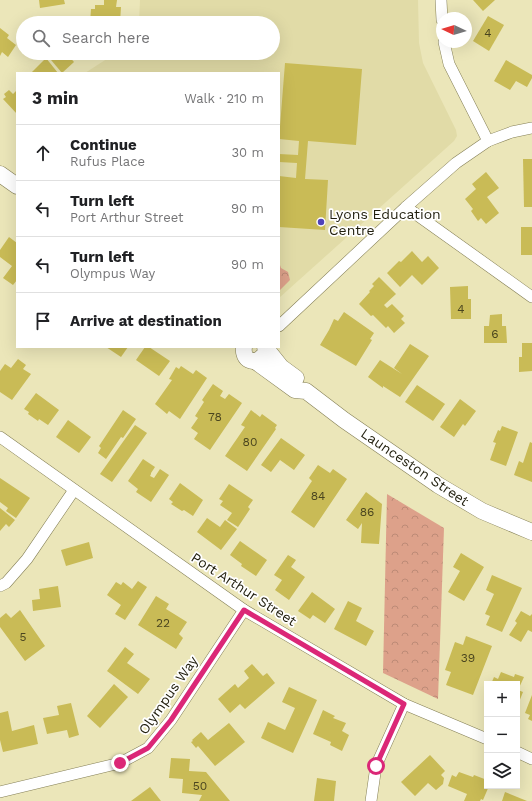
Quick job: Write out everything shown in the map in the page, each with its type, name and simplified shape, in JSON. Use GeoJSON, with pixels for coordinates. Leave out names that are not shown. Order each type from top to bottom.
{"type":"FeatureCollection","features":[{"type":"Feature","properties":{"kind":"main road"},"geometry":{"type":"LineString","coordinates":[[0,174],[16,185]]}},
{"type":"Feature","properties":{"kind":"main road"},"geometry":{"type":"LineString","coordinates":[[244,352],[261,358],[265,352],[265,348]]}},
{"type":"Feature","properties":{"kind":"main road","name":"Launceston Street"},"geometry":{"type":"LineString","coordinates":[[266,348],[278,371],[295,390],[306,391],[344,420],[438,485],[482,511],[532,532]]}},
{"type":"Feature","properties":{"kind":"main road","name":"Launceston Street"},"geometry":{"type":"LineString","coordinates":[[244,352],[278,371]]}},
{"type":"Feature","properties":{"kind":"street"},"geometry":{"type":"LineString","coordinates":[[441,0],[442,12]]}},
{"type":"Feature","properties":{"kind":"street"},"geometry":{"type":"LineString","coordinates":[[445,48],[449,64],[488,141]]}},
{"type":"Feature","properties":{"kind":"street"},"geometry":{"type":"LineString","coordinates":[[280,325],[406,207],[456,163],[488,141],[512,132],[532,128]]}},
{"type":"Feature","properties":{"kind":"street"},"geometry":{"type":"LineString","coordinates":[[406,207],[532,297]]}},
{"type":"Feature","properties":{"kind":"street","name":"Port Arthur Street"},"geometry":{"type":"LineString","coordinates":[[0,437],[244,610],[404,704],[484,738]]}},
{"type":"Feature","properties":{"kind":"street"},"geometry":{"type":"LineString","coordinates":[[0,586],[6,583],[28,559],[74,490]]}},
{"type":"Feature","properties":{"kind":"street","name":"Olympus Way"},"geometry":{"type":"LineString","coordinates":[[0,792],[120,763],[148,748],[171,720],[244,610]]}},
{"type":"Feature","properties":{"kind":"street"},"geometry":{"type":"LineString","coordinates":[[371,801],[376,766],[404,704]]}},
{"type":"Feature","properties":{"kind":"street"},"geometry":{"type":"LineString","coordinates":[[520,753],[532,758]]}},
{"type":"Feature","properties":{"kind":"shaded area","name":"Lyons Education Centre"},"geometry":{"type":"Polygon","coordinates":[[[140,0],[418,0],[419,43],[423,63],[456,130],[457,136],[454,141],[280,297],[280,72],[87,72],[105,60],[280,60],[280,16],[139,16],[140,0]]]}},
{"type":"Feature","properties":{"kind":"green space"},"geometry":{"type":"Polygon","coordinates":[[[280,265],[281,268],[288,272],[290,280],[280,290],[280,265]]]}},
{"type":"Feature","properties":{"kind":"green space"},"geometry":{"type":"Polygon","coordinates":[[[387,494],[444,528],[438,699],[383,673],[387,494]]]}},
{"type":"Feature","properties":{"kind":"building"},"geometry":{"type":"Polygon","coordinates":[[[39,0],[64,0],[65,4],[40,8],[39,0]]]}},
{"type":"Feature","properties":{"kind":"building"},"geometry":{"type":"Polygon","coordinates":[[[104,0],[117,0],[116,7],[121,7],[120,16],[90,16],[91,9],[95,9],[95,5],[104,5],[104,0]]]}},
{"type":"Feature","properties":{"kind":"building"},"geometry":{"type":"Polygon","coordinates":[[[473,0],[495,0],[483,11],[473,0]]]}},
{"type":"Feature","properties":{"kind":"building"},"geometry":{"type":"Polygon","coordinates":[[[488,16],[504,25],[489,51],[473,41],[488,16]]]}},
{"type":"Feature","properties":{"kind":"building"},"geometry":{"type":"Polygon","coordinates":[[[0,28],[9,35],[7,38],[16,45],[8,57],[2,52],[0,56],[0,28]]]}},
{"type":"Feature","properties":{"kind":"building"},"geometry":{"type":"Polygon","coordinates":[[[44,60],[48,60],[57,72],[32,72],[44,60]]]}},
{"type":"Feature","properties":{"kind":"building"},"geometry":{"type":"Polygon","coordinates":[[[51,60],[72,60],[74,62],[61,72],[51,60]]]}},
{"type":"Feature","properties":{"kind":"building"},"geometry":{"type":"Polygon","coordinates":[[[506,60],[532,75],[527,87],[516,81],[510,90],[494,81],[506,60]]]}},
{"type":"Feature","properties":{"kind":"building"},"geometry":{"type":"Polygon","coordinates":[[[285,63],[362,69],[356,145],[308,141],[305,179],[328,180],[325,230],[280,227],[280,176],[296,178],[297,163],[280,162],[280,154],[298,155],[299,141],[280,139],[285,63]]]}},
{"type":"Feature","properties":{"kind":"building"},"geometry":{"type":"Polygon","coordinates":[[[9,90],[13,94],[16,91],[16,113],[3,99],[6,97],[4,94],[9,90]]]}},
{"type":"Feature","properties":{"kind":"building"},"geometry":{"type":"Polygon","coordinates":[[[523,159],[532,159],[532,207],[524,207],[523,159]]]}},
{"type":"Feature","properties":{"kind":"building"},"geometry":{"type":"Polygon","coordinates":[[[486,172],[499,188],[487,197],[499,213],[486,224],[481,218],[478,221],[471,211],[473,209],[465,199],[476,189],[472,184],[486,172]]]}},
{"type":"Feature","properties":{"kind":"building"},"geometry":{"type":"Polygon","coordinates":[[[521,227],[532,227],[532,255],[521,255],[521,227]]]}},
{"type":"Feature","properties":{"kind":"building"},"geometry":{"type":"Polygon","coordinates":[[[9,237],[16,242],[16,281],[13,285],[3,278],[12,266],[0,257],[0,250],[9,237]]]}},
{"type":"Feature","properties":{"kind":"building"},"geometry":{"type":"Polygon","coordinates":[[[412,251],[422,262],[428,256],[439,268],[422,285],[412,275],[400,287],[387,273],[412,251]]]}},
{"type":"Feature","properties":{"kind":"building"},"geometry":{"type":"Polygon","coordinates":[[[379,277],[396,294],[384,305],[387,308],[392,304],[404,316],[401,319],[405,323],[394,333],[388,326],[386,328],[373,315],[371,316],[359,304],[370,292],[369,291],[374,286],[372,284],[379,277]]]}},
{"type":"Feature","properties":{"kind":"building"},"geometry":{"type":"Polygon","coordinates":[[[468,286],[468,299],[471,299],[471,319],[451,319],[450,287],[468,286]]]}},
{"type":"Feature","properties":{"kind":"building"},"geometry":{"type":"Polygon","coordinates":[[[344,312],[374,333],[370,339],[372,340],[356,366],[320,345],[334,319],[338,321],[344,312]]]}},
{"type":"Feature","properties":{"kind":"building"},"geometry":{"type":"Polygon","coordinates":[[[502,314],[502,326],[506,326],[507,343],[484,343],[484,326],[489,326],[490,315],[502,314]]]}},
{"type":"Feature","properties":{"kind":"building"},"geometry":{"type":"Polygon","coordinates":[[[522,343],[532,343],[532,371],[519,372],[519,357],[522,357],[522,343]]]}},
{"type":"Feature","properties":{"kind":"building"},"geometry":{"type":"Polygon","coordinates":[[[410,344],[429,356],[400,397],[383,386],[383,388],[368,377],[380,360],[402,374],[394,368],[410,344]]]}},
{"type":"Feature","properties":{"kind":"building"},"geometry":{"type":"Polygon","coordinates":[[[108,348],[127,348],[121,357],[108,348]]]}},
{"type":"Feature","properties":{"kind":"building"},"geometry":{"type":"Polygon","coordinates":[[[144,348],[150,348],[170,361],[159,376],[136,360],[144,348]]]}},
{"type":"Feature","properties":{"kind":"building"},"geometry":{"type":"Polygon","coordinates":[[[18,359],[26,365],[23,369],[31,374],[12,400],[0,392],[0,371],[5,364],[11,368],[18,359]]]}},
{"type":"Feature","properties":{"kind":"building"},"geometry":{"type":"Polygon","coordinates":[[[181,366],[193,374],[196,370],[207,378],[180,419],[169,411],[167,414],[155,404],[172,380],[169,379],[176,367],[179,369],[181,366]]]}},
{"type":"Feature","properties":{"kind":"building"},"geometry":{"type":"Polygon","coordinates":[[[213,384],[223,391],[220,396],[225,399],[229,394],[242,403],[210,450],[194,439],[198,433],[191,428],[198,418],[195,416],[204,402],[202,400],[213,384]]]}},
{"type":"Feature","properties":{"kind":"building"},"geometry":{"type":"Polygon","coordinates":[[[417,385],[445,404],[433,421],[405,402],[417,385]]]}},
{"type":"Feature","properties":{"kind":"building"},"geometry":{"type":"Polygon","coordinates":[[[36,393],[59,410],[48,425],[39,419],[38,421],[24,409],[36,393]]]}},
{"type":"Feature","properties":{"kind":"building"},"geometry":{"type":"Polygon","coordinates":[[[460,399],[476,411],[465,426],[463,424],[454,437],[440,427],[460,399]]]}},
{"type":"Feature","properties":{"kind":"building"},"geometry":{"type":"Polygon","coordinates":[[[123,410],[136,419],[106,459],[98,453],[101,448],[99,446],[123,410]]]}},
{"type":"Feature","properties":{"kind":"building"},"geometry":{"type":"Polygon","coordinates":[[[251,410],[260,417],[262,414],[277,425],[275,428],[276,429],[247,471],[225,456],[245,427],[241,425],[251,410]]]}},
{"type":"Feature","properties":{"kind":"building"},"geometry":{"type":"Polygon","coordinates":[[[68,420],[91,437],[79,453],[56,437],[68,420]]]}},
{"type":"Feature","properties":{"kind":"building"},"geometry":{"type":"Polygon","coordinates":[[[135,425],[147,433],[112,482],[100,474],[135,425]]]}},
{"type":"Feature","properties":{"kind":"building"},"geometry":{"type":"Polygon","coordinates":[[[502,426],[518,432],[506,466],[490,460],[496,443],[493,442],[498,430],[500,431],[502,426]]]}},
{"type":"Feature","properties":{"kind":"building"},"geometry":{"type":"Polygon","coordinates":[[[281,438],[305,455],[294,470],[280,460],[271,472],[261,465],[281,438]]]}},
{"type":"Feature","properties":{"kind":"building"},"geometry":{"type":"Polygon","coordinates":[[[530,442],[532,443],[532,482],[514,475],[519,461],[523,463],[530,442]]]}},
{"type":"Feature","properties":{"kind":"building"},"geometry":{"type":"Polygon","coordinates":[[[143,459],[155,467],[150,476],[154,478],[160,469],[169,475],[151,502],[136,492],[138,489],[128,481],[143,459]]]}},
{"type":"Feature","properties":{"kind":"building"},"geometry":{"type":"Polygon","coordinates":[[[318,465],[330,473],[333,469],[347,479],[314,528],[291,512],[312,481],[309,478],[318,465]]]}},
{"type":"Feature","properties":{"kind":"building"},"geometry":{"type":"Polygon","coordinates":[[[0,478],[30,498],[16,518],[6,511],[8,508],[0,502],[0,478]]]}},
{"type":"Feature","properties":{"kind":"building"},"geometry":{"type":"Polygon","coordinates":[[[180,483],[203,500],[193,516],[171,504],[173,502],[169,499],[180,483]]]}},
{"type":"Feature","properties":{"kind":"building"},"geometry":{"type":"Polygon","coordinates":[[[229,484],[253,500],[248,507],[250,509],[238,527],[227,520],[232,513],[220,505],[223,501],[219,499],[229,484]]]}},
{"type":"Feature","properties":{"kind":"building"},"geometry":{"type":"Polygon","coordinates":[[[366,492],[382,504],[379,544],[361,543],[362,523],[358,529],[346,520],[366,492]]]}},
{"type":"Feature","properties":{"kind":"building"},"geometry":{"type":"Polygon","coordinates":[[[0,508],[15,520],[9,527],[6,524],[0,531],[0,508]]]}},
{"type":"Feature","properties":{"kind":"building"},"geometry":{"type":"Polygon","coordinates":[[[207,518],[220,527],[225,520],[237,529],[221,550],[197,532],[207,518]]]}},
{"type":"Feature","properties":{"kind":"building"},"geometry":{"type":"Polygon","coordinates":[[[240,541],[267,560],[256,576],[241,566],[242,564],[230,555],[240,541]]]}},
{"type":"Feature","properties":{"kind":"building"},"geometry":{"type":"Polygon","coordinates":[[[89,542],[93,558],[66,566],[61,550],[89,542]]]}},
{"type":"Feature","properties":{"kind":"building"},"geometry":{"type":"Polygon","coordinates":[[[461,553],[484,567],[464,601],[448,592],[460,571],[453,567],[461,553]]]}},
{"type":"Feature","properties":{"kind":"building"},"geometry":{"type":"Polygon","coordinates":[[[288,555],[296,560],[291,567],[305,577],[289,600],[275,590],[282,580],[274,575],[288,555]]]}},
{"type":"Feature","properties":{"kind":"building"},"geometry":{"type":"Polygon","coordinates":[[[492,575],[522,588],[502,632],[486,625],[490,616],[485,614],[494,594],[486,590],[492,575]]]}},
{"type":"Feature","properties":{"kind":"building"},"geometry":{"type":"Polygon","coordinates":[[[138,581],[147,587],[125,620],[115,614],[121,605],[107,595],[116,582],[121,585],[123,582],[132,589],[138,581]]]}},
{"type":"Feature","properties":{"kind":"building"},"geometry":{"type":"Polygon","coordinates":[[[58,586],[61,607],[33,611],[32,600],[40,599],[39,589],[58,586]]]}},
{"type":"Feature","properties":{"kind":"building"},"geometry":{"type":"Polygon","coordinates":[[[312,592],[335,609],[325,623],[313,615],[310,619],[298,611],[312,592]]]}},
{"type":"Feature","properties":{"kind":"building"},"geometry":{"type":"Polygon","coordinates":[[[156,596],[169,604],[166,609],[187,622],[179,634],[183,638],[176,649],[138,625],[156,596]]]}},
{"type":"Feature","properties":{"kind":"building"},"geometry":{"type":"Polygon","coordinates":[[[348,601],[362,608],[356,621],[374,631],[366,646],[334,629],[348,601]]]}},
{"type":"Feature","properties":{"kind":"building"},"geometry":{"type":"Polygon","coordinates":[[[20,610],[45,646],[25,661],[0,627],[0,618],[6,613],[11,618],[20,610]]]}},
{"type":"Feature","properties":{"kind":"building"},"geometry":{"type":"Polygon","coordinates":[[[521,611],[530,616],[532,614],[532,632],[528,630],[521,642],[509,635],[517,623],[515,621],[521,611]]]}},
{"type":"Feature","properties":{"kind":"building"},"geometry":{"type":"Polygon","coordinates":[[[466,636],[492,646],[473,695],[446,685],[451,672],[445,670],[455,642],[463,645],[466,636]]]}},
{"type":"Feature","properties":{"kind":"building"},"geometry":{"type":"Polygon","coordinates":[[[125,647],[134,654],[127,663],[150,679],[138,694],[107,671],[125,647]]]}},
{"type":"Feature","properties":{"kind":"building"},"geometry":{"type":"Polygon","coordinates":[[[252,664],[263,676],[267,673],[275,683],[245,709],[240,704],[230,713],[218,699],[235,684],[238,688],[249,678],[244,671],[252,664]]]}},
{"type":"Feature","properties":{"kind":"building"},"geometry":{"type":"Polygon","coordinates":[[[501,672],[514,677],[515,674],[524,677],[520,686],[520,681],[492,681],[494,677],[498,679],[501,672]]]}},
{"type":"Feature","properties":{"kind":"building"},"geometry":{"type":"Polygon","coordinates":[[[114,684],[128,697],[100,728],[87,716],[114,684]]]}},
{"type":"Feature","properties":{"kind":"building"},"geometry":{"type":"Polygon","coordinates":[[[289,687],[317,700],[293,753],[261,738],[268,722],[285,730],[295,708],[282,702],[289,687]]]}},
{"type":"Feature","properties":{"kind":"building"},"geometry":{"type":"Polygon","coordinates":[[[520,691],[523,692],[520,700],[520,691]]]}},
{"type":"Feature","properties":{"kind":"building"},"geometry":{"type":"Polygon","coordinates":[[[532,695],[532,721],[528,719],[530,715],[525,713],[532,695]]]}},
{"type":"Feature","properties":{"kind":"building"},"geometry":{"type":"Polygon","coordinates":[[[71,703],[79,735],[69,738],[67,730],[47,734],[43,718],[59,715],[57,706],[71,703]]]}},
{"type":"Feature","properties":{"kind":"building"},"geometry":{"type":"Polygon","coordinates":[[[323,710],[335,716],[333,718],[346,723],[342,731],[349,735],[342,751],[330,745],[331,742],[313,734],[323,710]]]}},
{"type":"Feature","properties":{"kind":"building"},"geometry":{"type":"Polygon","coordinates":[[[8,711],[12,731],[34,725],[38,744],[3,752],[0,740],[0,713],[8,711]]]}},
{"type":"Feature","properties":{"kind":"building"},"geometry":{"type":"Polygon","coordinates":[[[229,723],[245,742],[215,766],[198,746],[196,748],[191,742],[201,732],[208,740],[229,723]]]}},
{"type":"Feature","properties":{"kind":"building"},"geometry":{"type":"Polygon","coordinates":[[[430,755],[445,771],[441,775],[444,778],[443,784],[436,790],[428,783],[415,796],[401,782],[430,755]]]}},
{"type":"Feature","properties":{"kind":"building"},"geometry":{"type":"Polygon","coordinates":[[[171,758],[190,759],[189,771],[206,772],[230,801],[199,801],[202,795],[182,793],[183,779],[169,778],[171,758]]]}},
{"type":"Feature","properties":{"kind":"building"},"geometry":{"type":"Polygon","coordinates":[[[459,772],[484,779],[484,789],[488,789],[483,800],[464,801],[467,794],[448,786],[452,775],[456,777],[459,772]]]}},
{"type":"Feature","properties":{"kind":"building"},"geometry":{"type":"Polygon","coordinates":[[[317,778],[336,781],[334,801],[314,801],[317,778]]]}},
{"type":"Feature","properties":{"kind":"building"},"geometry":{"type":"Polygon","coordinates":[[[150,787],[161,801],[131,801],[150,787]]]}},
{"type":"Feature","properties":{"kind":"building"},"geometry":{"type":"Polygon","coordinates":[[[505,792],[527,801],[502,801],[505,792]]]}},
{"type":"Feature","properties":{"kind":"place","name":"Lyons Education Centre"},"geometry":{"type":"Point","coordinates":[321,222]}},
{"type":"Feature","properties":{"kind":"route"},"geometry":{"type":"LineString","coordinates":[[120,763],[148,748],[171,720],[244,610],[404,704],[376,766]]}}]}
